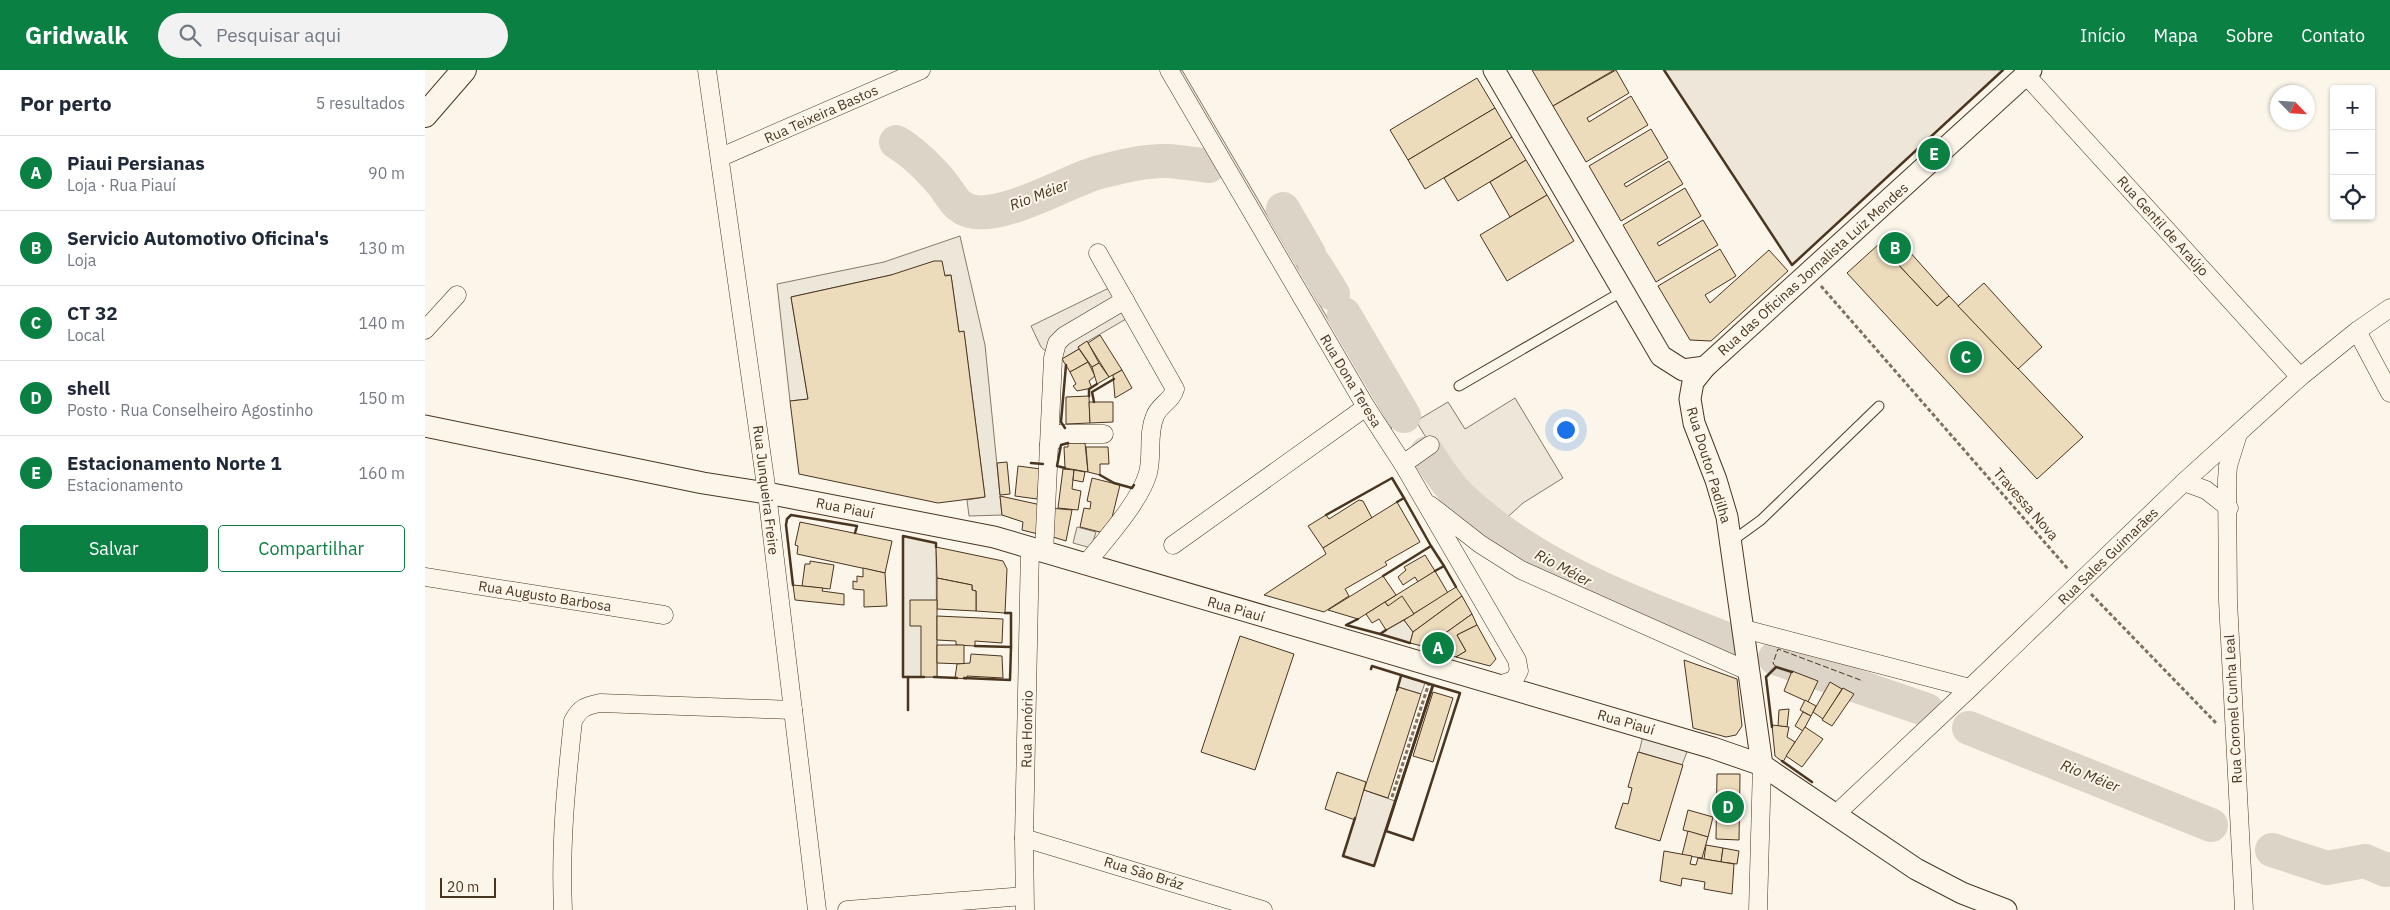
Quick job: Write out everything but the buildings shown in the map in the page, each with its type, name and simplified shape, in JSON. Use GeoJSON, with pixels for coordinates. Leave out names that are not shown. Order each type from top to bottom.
{"type":"FeatureCollection","features":[{"type":"Feature","properties":{"kind":"main road"},"geometry":{"type":"LineString","coordinates":[[425,115],[464,70]]}},
{"type":"Feature","properties":{"kind":"street","name":"Rua Junqueira Freire"},"geometry":{"type":"LineString","coordinates":[[707,70],[721,157],[767,492],[817,910]]}},
{"type":"Feature","properties":{"kind":"street","name":"Rua Teixeira Bastos"},"geometry":{"type":"LineString","coordinates":[[721,157],[921,70]]}},
{"type":"Feature","properties":{"kind":"street","name":"Rua Dona Teresa"},"geometry":{"type":"LineString","coordinates":[[1169,70],[1366,407],[1403,464],[1517,660],[1519,671],[1514,680],[1499,685]]}},
{"type":"Feature","properties":{"kind":"street"},"geometry":{"type":"LineString","coordinates":[[1494,70],[1661,356],[1683,370],[1705,367]]}},
{"type":"Feature","properties":{"kind":"street","name":"Rua das Oficinas Jornalista Luiz Mendes"},"geometry":{"type":"LineString","coordinates":[[1705,367],[2029,72]]}},
{"type":"Feature","properties":{"kind":"street","name":"Rua Gentil de Araújo"},"geometry":{"type":"LineString","coordinates":[[2029,72],[2300,377]]}},
{"type":"Feature","properties":{"kind":"street"},"geometry":{"type":"LineString","coordinates":[[1085,565],[1137,497],[1148,473],[1150,430],[1156,413],[1173,396],[1175,389],[1098,252]]}},
{"type":"Feature","properties":{"kind":"street"},"geometry":{"type":"LineString","coordinates":[[425,330],[457,295]]}},
{"type":"Feature","properties":{"kind":"street","name":"Rua Honório"},"geometry":{"type":"LineString","coordinates":[[1024,903],[1024,838],[1037,551],[1049,445],[1054,353],[1057,343],[1063,336],[1125,300]]}},
{"type":"Feature","properties":{"kind":"street","name":"Rua Sales Guimarães"},"geometry":{"type":"LineString","coordinates":[[1835,815],[1971,688],[2184,482],[2300,377],[2357,331],[2390,308]]}},
{"type":"Feature","properties":{"kind":"street"},"geometry":{"type":"LineString","coordinates":[[2357,331],[2390,393]]}},
{"type":"Feature","properties":{"kind":"street","name":"Rua Doutor Padilha"},"geometry":{"type":"LineString","coordinates":[[1705,367],[1693,382],[1690,399],[1694,423],[1716,480],[1727,517],[1744,629],[1761,766]]}},
{"type":"Feature","properties":{"kind":"street"},"geometry":{"type":"LineString","coordinates":[[1173,545],[1366,407]]}},
{"type":"Feature","properties":{"kind":"street","name":"Rua Piauí"},"geometry":{"type":"LineString","coordinates":[[425,426],[703,483],[767,492],[979,534],[1713,748],[1761,766],[1916,869],[1962,893],[2006,910]]}},
{"type":"Feature","properties":{"kind":"street","name":"Rua Coronel Cunha Leal"},"geometry":{"type":"LineString","coordinates":[[2239,433],[2228,466],[2228,601],[2243,910]]}},
{"type":"Feature","properties":{"kind":"street"},"geometry":{"type":"LineString","coordinates":[[1049,445],[1059,434],[1105,434]]}},
{"type":"Feature","properties":{"kind":"street"},"geometry":{"type":"LineString","coordinates":[[1403,464],[1424,449]]}},
{"type":"Feature","properties":{"kind":"street"},"geometry":{"type":"LineString","coordinates":[[2184,482],[2205,490],[2229,508]]}},
{"type":"Feature","properties":{"kind":"street"},"geometry":{"type":"LineString","coordinates":[[1424,500],[1480,544],[1521,570],[1748,671]]}},
{"type":"Feature","properties":{"kind":"street","name":"Rua Augusto Barbosa"},"geometry":{"type":"LineString","coordinates":[[425,578],[664,615]]}},
{"type":"Feature","properties":{"kind":"street"},"geometry":{"type":"LineString","coordinates":[[1744,629],[1971,688]]}},
{"type":"Feature","properties":{"kind":"street"},"geometry":{"type":"LineString","coordinates":[[563,910],[561,862],[565,800],[573,721],[578,712],[585,706],[600,703],[793,710]]}},
{"type":"Feature","properties":{"kind":"street"},"geometry":{"type":"LineString","coordinates":[[1758,910],[1761,766]]}},
{"type":"Feature","properties":{"kind":"street","name":"Rua São Bráz"},"geometry":{"type":"LineString","coordinates":[[1024,838],[1263,910]]}},
{"type":"Feature","properties":{"kind":"street"},"geometry":{"type":"LineString","coordinates":[[847,910],[1024,903]]}},
{"type":"Feature","properties":{"kind":"lane"},"geometry":{"type":"LineString","coordinates":[[1459,386],[1623,291]]}},
{"type":"Feature","properties":{"kind":"lane"},"geometry":{"type":"LineString","coordinates":[[1730,543],[1761,520],[1879,406]]}},
{"type":"Feature","properties":{"kind":"path","name":"Travessa Nova"},"geometry":{"type":"LineString","coordinates":[[1810,271],[2080,583],[2235,742]]}},
{"type":"Feature","properties":{"kind":"path"},"geometry":{"type":"LineString","coordinates":[[1392,796],[1434,666]]}},
{"type":"Feature","properties":{"kind":"shaded area"},"geometry":{"type":"Polygon","coordinates":[[[1175,70],[1182,70],[1392,428],[1386,432],[1175,70]]]}},
{"type":"Feature","properties":{"kind":"shaded area"},"geometry":{"type":"Polygon","coordinates":[[[1664,70],[2003,70],[1792,265],[1664,70]]]}},
{"type":"Feature","properties":{"kind":"shaded area"},"geometry":{"type":"Polygon","coordinates":[[[960,236],[985,345],[1002,515],[969,516],[967,500],[985,497],[964,332],[959,332],[951,275],[891,275],[791,297],[808,399],[790,401],[777,284],[884,262],[960,236]]]}},
{"type":"Feature","properties":{"kind":"shaded area"},"geometry":{"type":"Polygon","coordinates":[[[1109,288],[1126,319],[1078,347],[1079,349],[1062,359],[1061,365],[1041,347],[1031,326],[1109,288]]]}},
{"type":"Feature","properties":{"kind":"shaded area"},"geometry":{"type":"Polygon","coordinates":[[[1515,398],[1563,478],[1523,503],[1501,523],[1447,472],[1416,421],[1448,402],[1465,429],[1515,398]]]}},
{"type":"Feature","properties":{"kind":"shaded area"},"geometry":{"type":"Polygon","coordinates":[[[1077,527],[1096,532],[1091,548],[1073,543],[1077,527]]]}},
{"type":"Feature","properties":{"kind":"shaded area"},"geometry":{"type":"Polygon","coordinates":[[[903,536],[936,543],[937,677],[903,677],[903,536]]]}},
{"type":"Feature","properties":{"kind":"shaded area"},"geometry":{"type":"Polygon","coordinates":[[[1404,620],[1413,632],[1410,643],[1380,634],[1404,620]]]}},
{"type":"Feature","properties":{"kind":"shaded area"},"geometry":{"type":"Polygon","coordinates":[[[1401,676],[1425,683],[1421,694],[1398,687],[1401,676]]]}},
{"type":"Feature","properties":{"kind":"shaded area"},"geometry":{"type":"Polygon","coordinates":[[[1643,736],[1688,749],[1682,765],[1639,752],[1643,736]]]}},
{"type":"Feature","properties":{"kind":"shaded area"},"geometry":{"type":"Polygon","coordinates":[[[1364,790],[1395,801],[1374,866],[1343,856],[1364,790]]]}},
{"type":"Feature","properties":{"kind":"waterway","name":"Rio Méier"},"geometry":{"type":"LineString","coordinates":[[896,142],[926,165],[960,206],[970,211],[983,212],[1015,206],[1096,173],[1132,164],[1168,161],[1209,166]]}},
{"type":"Feature","properties":{"kind":"waterway","name":"Rio Méier"},"geometry":{"type":"LineString","coordinates":[[1283,209],[1309,254]]}},
{"type":"Feature","properties":{"kind":"waterway","name":"Rio Méier"},"geometry":{"type":"LineString","coordinates":[[1315,265],[1333,294]]}},
{"type":"Feature","properties":{"kind":"waterway","name":"Rio Méier"},"geometry":{"type":"LineString","coordinates":[[1344,314],[1404,416]]}},
{"type":"Feature","properties":{"kind":"waterway","name":"Rio Méier"},"geometry":{"type":"LineString","coordinates":[[1427,453],[1459,496],[1519,544],[1585,581],[1727,639]]}},
{"type":"Feature","properties":{"kind":"waterway","name":"Rio Méier"},"geometry":{"type":"LineString","coordinates":[[1775,658],[1927,710]]}},
{"type":"Feature","properties":{"kind":"waterway","name":"Rio Méier"},"geometry":{"type":"LineString","coordinates":[[1969,728],[2211,825]]}},
{"type":"Feature","properties":{"kind":"waterway","name":"Rio Méier"},"geometry":{"type":"LineString","coordinates":[[2272,850],[2327,868],[2365,861],[2386,870],[2390,869]]}},
{"type":"Feature","properties":{"kind":"fence"},"geometry":{"type":"LineString","coordinates":[[1776,667],[1773,663],[1778,649],[1863,681]]}},
{"type":"Feature","properties":{"kind":"wall"},"geometry":{"type":"LineString","coordinates":[[1664,70],[1792,265],[2003,70]]}},
{"type":"Feature","properties":{"kind":"wall"},"geometry":{"type":"LineString","coordinates":[[1065,428],[1061,422],[1066,365]]}},
{"type":"Feature","properties":{"kind":"wall"},"geometry":{"type":"LineString","coordinates":[[1094,402],[1092,392],[1114,379]]}},
{"type":"Feature","properties":{"kind":"wall"},"geometry":{"type":"LineString","coordinates":[[1089,396],[1089,389],[1097,384]]}},
{"type":"Feature","properties":{"kind":"wall"},"geometry":{"type":"LineString","coordinates":[[1065,468],[1057,466],[1061,445],[1068,443]]}},
{"type":"Feature","properties":{"kind":"wall"},"geometry":{"type":"LineString","coordinates":[[1031,463],[1043,464]]}},
{"type":"Feature","properties":{"kind":"wall"},"geometry":{"type":"LineString","coordinates":[[1100,475],[1114,483],[1132,488],[1134,485]]}},
{"type":"Feature","properties":{"kind":"wall"},"geometry":{"type":"LineString","coordinates":[[1326,515],[1392,478],[1404,498]]}},
{"type":"Feature","properties":{"kind":"wall"},"geometry":{"type":"LineString","coordinates":[[1397,502],[1404,498],[1431,546]]}},
{"type":"Feature","properties":{"kind":"wall"},"geometry":{"type":"LineString","coordinates":[[793,585],[786,525],[787,519],[791,515],[857,526],[855,533]]}},
{"type":"Feature","properties":{"kind":"wall"},"geometry":{"type":"LineString","coordinates":[[924,677],[903,677],[903,536],[936,543],[936,547]]}},
{"type":"Feature","properties":{"kind":"wall"},"geometry":{"type":"LineString","coordinates":[[1383,576],[1431,546],[1444,566]]}},
{"type":"Feature","properties":{"kind":"wall"},"geometry":{"type":"LineString","coordinates":[[1435,571],[1444,566],[1456,587]]}},
{"type":"Feature","properties":{"kind":"wall"},"geometry":{"type":"LineString","coordinates":[[975,646],[1011,647],[1011,613],[1005,613]]}},
{"type":"Feature","properties":{"kind":"wall"},"geometry":{"type":"LineString","coordinates":[[1358,619],[1346,625],[1380,634],[1386,630]]}},
{"type":"Feature","properties":{"kind":"wall"},"geometry":{"type":"LineString","coordinates":[[1380,634],[1410,643]]}},
{"type":"Feature","properties":{"kind":"wall"},"geometry":{"type":"LineString","coordinates":[[964,678],[1010,680],[1011,647]]}},
{"type":"Feature","properties":{"kind":"wall"},"geometry":{"type":"LineString","coordinates":[[1355,818],[1343,856],[1374,866],[1433,685],[1372,666],[1371,669]]}},
{"type":"Feature","properties":{"kind":"wall"},"geometry":{"type":"LineString","coordinates":[[1772,727],[1766,677],[1776,667],[1792,672]]}},
{"type":"Feature","properties":{"kind":"wall"},"geometry":{"type":"LineString","coordinates":[[1397,690],[1401,676]]}},
{"type":"Feature","properties":{"kind":"wall"},"geometry":{"type":"LineString","coordinates":[[908,677],[908,710]]}},
{"type":"Feature","properties":{"kind":"wall"},"geometry":{"type":"LineString","coordinates":[[934,677],[957,678]]}},
{"type":"Feature","properties":{"kind":"wall"},"geometry":{"type":"LineString","coordinates":[[1433,685],[1460,693],[1413,840],[1386,831],[1433,685]]}},
{"type":"Feature","properties":{"kind":"wall"},"geometry":{"type":"LineString","coordinates":[[1782,761],[1812,782]]}},
{"type":"Feature","properties":{"kind":"place","name":"Estacionamento Norte 1"},"geometry":{"type":"Point","coordinates":[1934,154]}},
{"type":"Feature","properties":{"kind":"place","name":"Servicio Automotivo Oficina's"},"geometry":{"type":"Point","coordinates":[1895,248]}},
{"type":"Feature","properties":{"kind":"place","name":"CT 32"},"geometry":{"type":"Point","coordinates":[1966,357]}},
{"type":"Feature","properties":{"kind":"place","name":"Piaui Persianas"},"geometry":{"type":"Point","coordinates":[1438,648]}},
{"type":"Feature","properties":{"kind":"place","name":"shell"},"geometry":{"type":"Point","coordinates":[1728,807]}}]}
